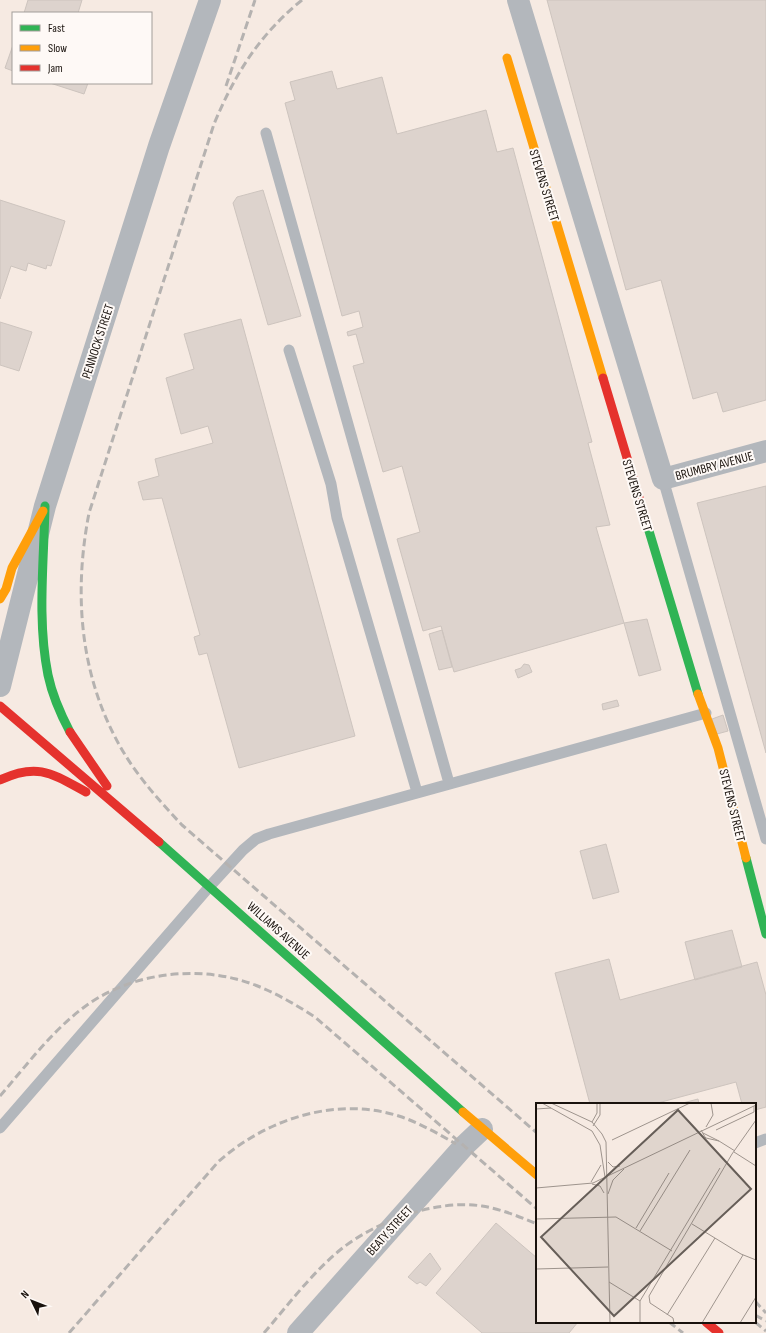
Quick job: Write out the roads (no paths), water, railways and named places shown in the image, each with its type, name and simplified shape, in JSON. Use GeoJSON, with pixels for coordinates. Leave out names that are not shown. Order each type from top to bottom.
{"type":"FeatureCollection","features":[{"type":"Feature","properties":{"kind":"street","name":"PENNOCK STREET"},"geometry":{"type":"LineString","coordinates":[[0,686],[45,506],[159,146],[210,0]]}},
{"type":"Feature","properties":{"kind":"street"},"geometry":{"type":"LineString","coordinates":[[518,0],[662,479]]}},
{"type":"Feature","properties":{"kind":"street","name":"STEVENS STREET"},"geometry":{"type":"LineString","coordinates":[[508,58],[696,688],[718,748],[766,934]]}},
{"type":"Feature","properties":{"kind":"street","name":"BRUMBRY AVENUE"},"geometry":{"type":"LineString","coordinates":[[662,479],[766,451]]}},
{"type":"Feature","properties":{"kind":"street"},"geometry":{"type":"LineString","coordinates":[[0,599],[6,589],[12,568],[45,506]]}},
{"type":"Feature","properties":{"kind":"street"},"geometry":{"type":"LineString","coordinates":[[45,506],[42,636],[48,676],[62,717],[72,737],[131,818]]}},
{"type":"Feature","properties":{"kind":"street","name":"WILLIAMS AVENUE"},"geometry":{"type":"LineString","coordinates":[[0,706],[210,886],[482,1129],[536,1174]]}},
{"type":"Feature","properties":{"kind":"street"},"geometry":{"type":"LineString","coordinates":[[0,780],[7,776],[31,772],[53,774],[131,818]]}},
{"type":"Feature","properties":{"kind":"street","name":"BEATY STREET"},"geometry":{"type":"LineString","coordinates":[[298,1333],[465,1145],[482,1129]]}},
{"type":"Feature","properties":{"kind":"street"},"geometry":{"type":"LineString","coordinates":[[707,1323],[719,1333]]}},
{"type":"Feature","properties":{"kind":"lane"},"geometry":{"type":"LineString","coordinates":[[266,133],[449,783]]}},
{"type":"Feature","properties":{"kind":"lane"},"geometry":{"type":"LineString","coordinates":[[289,350],[331,484],[337,518],[417,792]]}},
{"type":"Feature","properties":{"kind":"lane"},"geometry":{"type":"LineString","coordinates":[[662,479],[766,839]]}},
{"type":"Feature","properties":{"kind":"lane"},"geometry":{"type":"LineString","coordinates":[[0,1128],[210,886],[243,850],[256,839],[449,783],[706,713]]}},
{"type":"Feature","properties":{"kind":"lane"},"geometry":{"type":"LineString","coordinates":[[756,1143],[766,1139]]}},
{"type":"Feature","properties":{"kind":"railway"},"geometry":{"type":"LineString","coordinates":[[226,86],[255,0]]}},
{"type":"Feature","properties":{"kind":"railway"},"geometry":{"type":"LineString","coordinates":[[302,0],[273,27],[250,56],[231,88],[214,124],[89,513],[81,579],[85,644],[92,676],[102,708],[115,738],[133,767],[182,825],[536,1132]]}},
{"type":"Feature","properties":{"kind":"railway"},"geometry":{"type":"LineString","coordinates":[[0,1096],[39,1050],[71,1017],[100,997],[117,988],[136,981],[156,977],[176,974],[217,975],[257,986],[296,1005],[315,1017],[536,1208]]}},
{"type":"Feature","properties":{"kind":"railway"},"geometry":{"type":"LineString","coordinates":[[69,1333],[218,1162],[237,1147],[280,1123],[304,1115],[328,1110],[353,1109],[377,1111],[402,1117],[430,1129],[456,1144]]}},
{"type":"Feature","properties":{"kind":"railway"},"geometry":{"type":"LineString","coordinates":[[264,1333],[300,1290],[329,1259],[355,1239],[389,1221],[426,1209],[464,1205],[482,1206],[496,1209],[536,1224]]}},
{"type":"Feature","properties":{"kind":"railway"},"geometry":{"type":"LineString","coordinates":[[756,1302],[766,1313]]}},
{"type":"Feature","properties":{"kind":"railway"},"geometry":{"type":"LineString","coordinates":[[756,1316],[766,1321]]}},
{"type":"Feature","properties":{"kind":"railway"},"geometry":{"type":"LineString","coordinates":[[670,1323],[683,1333]]}},
{"type":"Feature","properties":{"kind":"railway"},"geometry":{"type":"LineString","coordinates":[[756,1323],[766,1331]]}}]}
